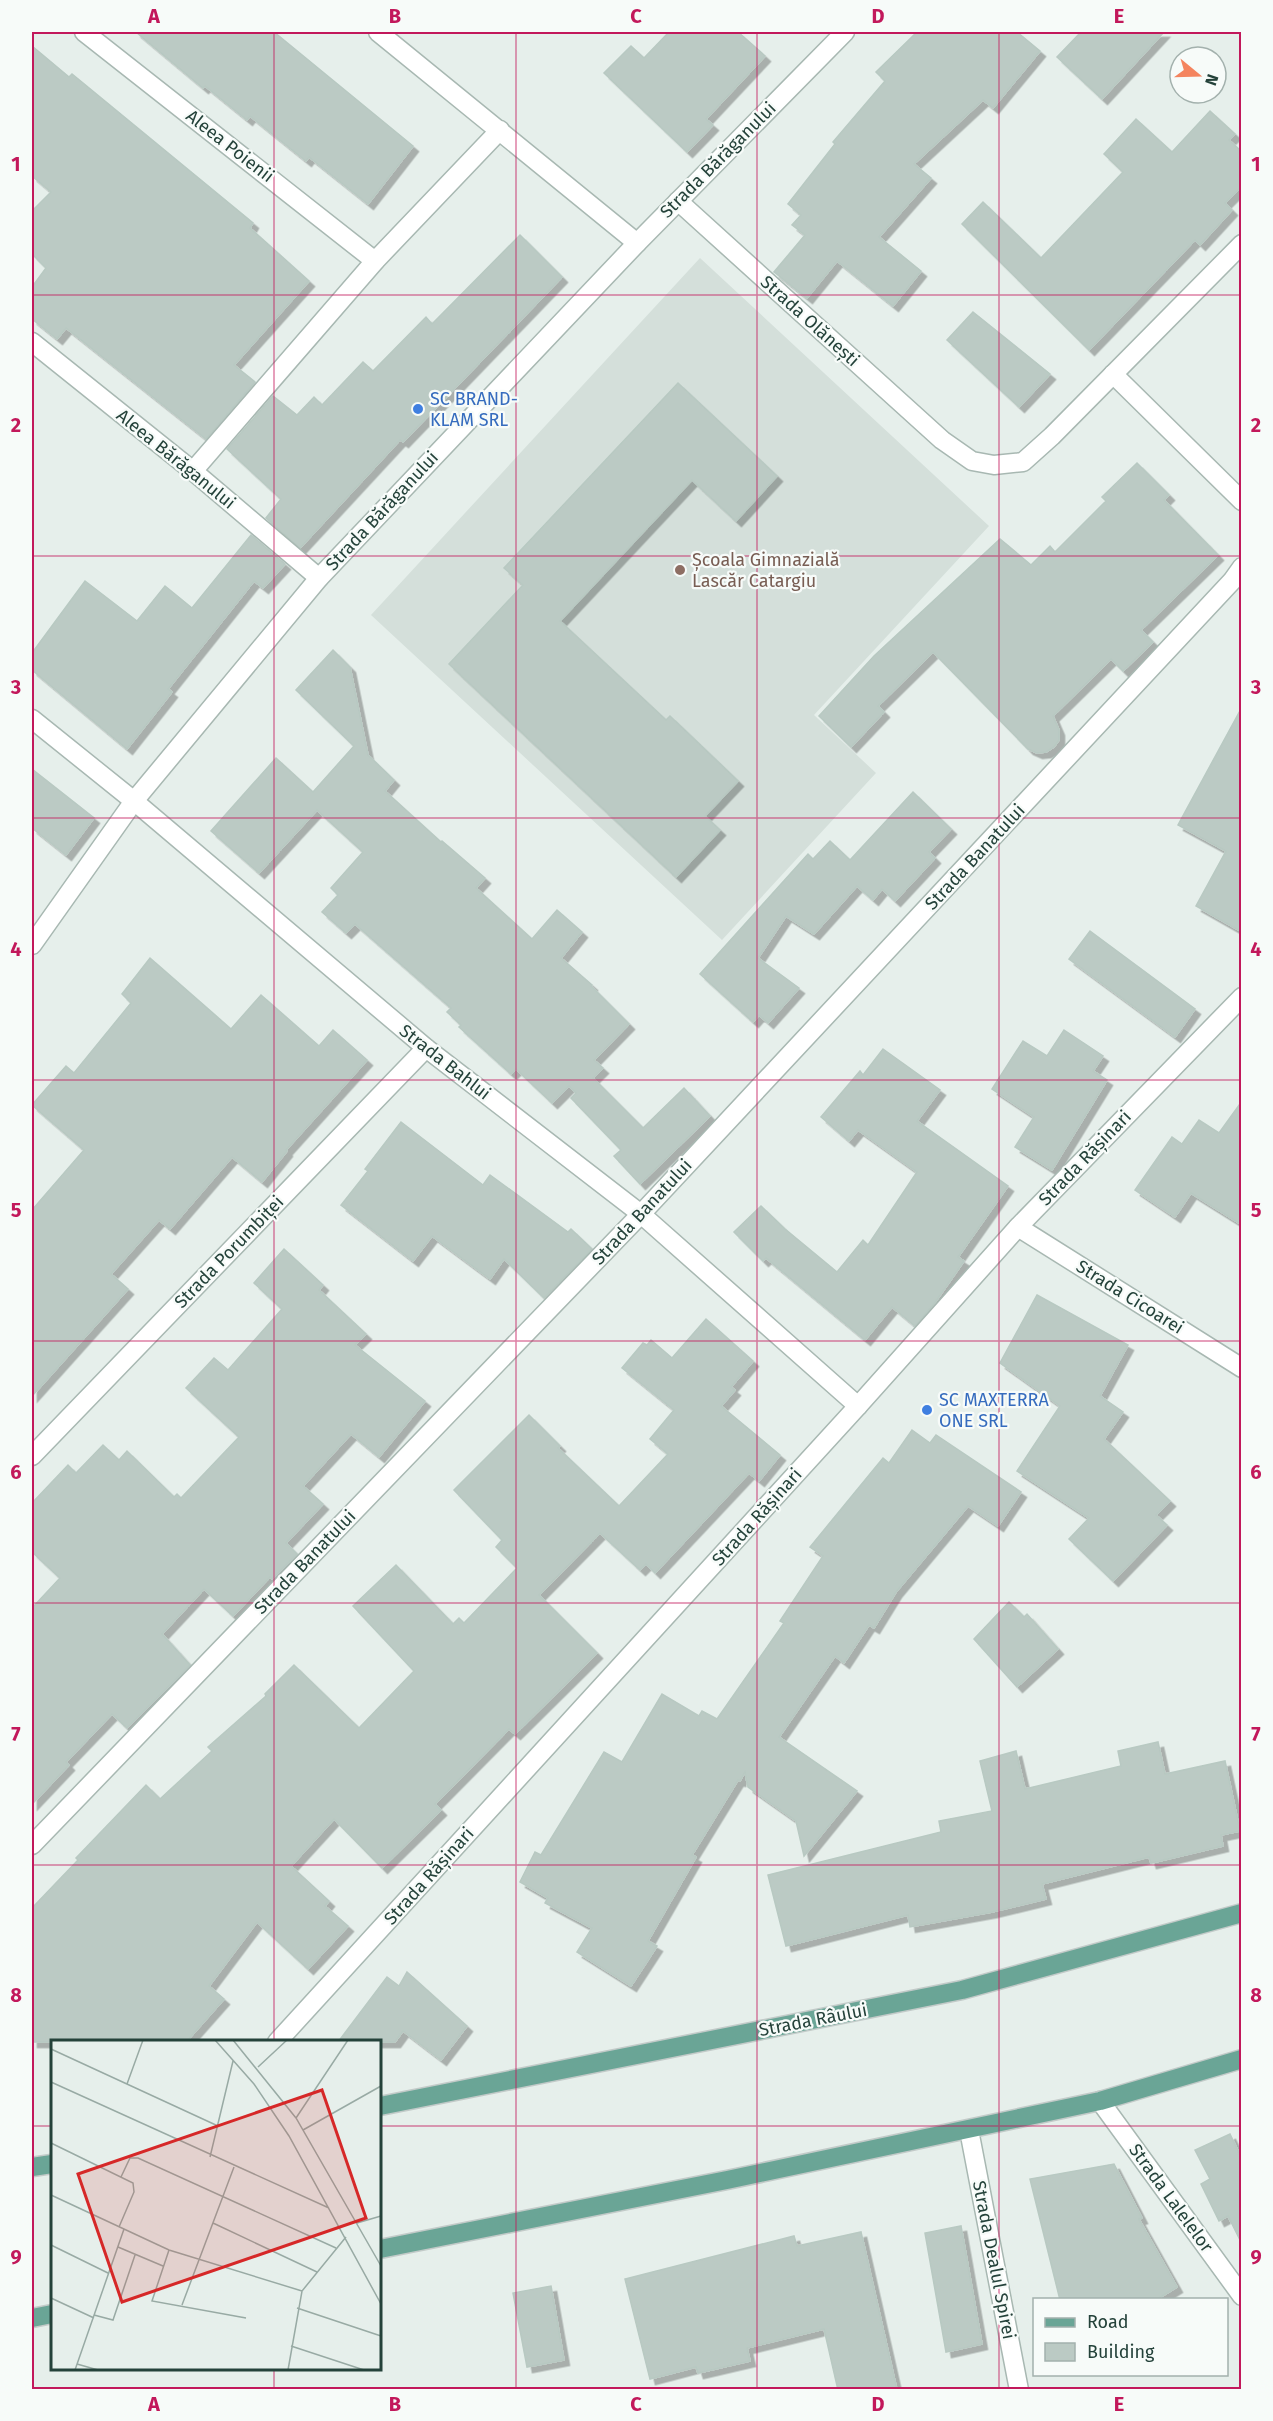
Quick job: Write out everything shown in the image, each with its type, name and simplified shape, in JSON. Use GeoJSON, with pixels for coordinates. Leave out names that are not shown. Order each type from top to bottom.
{"type":"FeatureCollection","features":[{"type":"Feature","properties":{"kind":"main road","name":"Strada Râului"},"geometry":{"type":"LineString","coordinates":[[381,2106],[962,1990],[1242,1913]]}},
{"type":"Feature","properties":{"kind":"main road"},"geometry":{"type":"LineString","coordinates":[[381,2249],[969,2130],[1100,2101],[1242,2059]]}},
{"type":"Feature","properties":{"kind":"main road"},"geometry":{"type":"LineString","coordinates":[[32,2167],[51,2164]]}},
{"type":"Feature","properties":{"kind":"main road"},"geometry":{"type":"LineString","coordinates":[[32,2318],[51,2314]]}},
{"type":"Feature","properties":{"kind":"street","name":"Aleea Poienii"},"geometry":{"type":"LineString","coordinates":[[84,32],[375,261]]}},
{"type":"Feature","properties":{"kind":"street"},"geometry":{"type":"LineString","coordinates":[[378,32],[637,243]]}},
{"type":"Feature","properties":{"kind":"street","name":"Strada Bărăganului"},"geometry":{"type":"LineString","coordinates":[[32,945],[134,801],[319,578],[637,243],[844,32]]}},
{"type":"Feature","properties":{"kind":"street"},"geometry":{"type":"LineString","coordinates":[[193,471],[375,261],[500,130]]}},
{"type":"Feature","properties":{"kind":"street","name":"Strada Olănești"},"geometry":{"type":"LineString","coordinates":[[678,201],[942,440],[972,461],[994,465],[1023,462],[1113,374]]}},
{"type":"Feature","properties":{"kind":"street"},"geometry":{"type":"LineString","coordinates":[[1242,244],[1113,374],[1242,501]]}},
{"type":"Feature","properties":{"kind":"street","name":"Aleea Bărăganului"},"geometry":{"type":"LineString","coordinates":[[32,342],[193,471],[319,578]]}},
{"type":"Feature","properties":{"kind":"street","name":"Strada Banatului"},"geometry":{"type":"LineString","coordinates":[[32,1845],[641,1214],[1232,581],[1242,567]]}},
{"type":"Feature","properties":{"kind":"street","name":"Strada Bahlui"},"geometry":{"type":"LineString","coordinates":[[32,719],[134,801],[426,1048],[641,1214],[858,1406]]}},
{"type":"Feature","properties":{"kind":"street","name":"Strada Rășinari"},"geometry":{"type":"LineString","coordinates":[[279,2040],[858,1406],[1018,1227],[1242,997]]}},
{"type":"Feature","properties":{"kind":"street","name":"Strada Porumbiței"},"geometry":{"type":"LineString","coordinates":[[32,1456],[426,1048]]}},
{"type":"Feature","properties":{"kind":"street","name":"Strada Cicoarei"},"geometry":{"type":"LineString","coordinates":[[1018,1227],[1242,1368]]}},
{"type":"Feature","properties":{"kind":"street","name":"Strada Lalelelor"},"geometry":{"type":"LineString","coordinates":[[1100,2101],[1242,2296]]}},
{"type":"Feature","properties":{"kind":"street","name":"Strada Dealul Spirei"},"geometry":{"type":"LineString","coordinates":[[969,2130],[1019,2390]]}},
{"type":"Feature","properties":{"kind":"shaded area","name":"Școala Gimnazială Lascăr Catargiu"},"geometry":{"type":"Polygon","coordinates":[[[700,258],[989,526],[814,715],[876,773],[722,940],[371,615],[700,258]]]}},
{"type":"Feature","properties":{"kind":"building"},"geometry":{"type":"Polygon","coordinates":[[[136,32],[274,32],[413,146],[368,204],[309,157],[306,161],[250,116],[247,120],[205,86],[203,88],[136,32]]]}},
{"type":"Feature","properties":{"kind":"building"},"geometry":{"type":"Polygon","coordinates":[[[669,32],[738,32],[765,56],[706,119],[713,125],[687,152],[604,73],[631,46],[644,58],[669,32]]]}},
{"type":"Feature","properties":{"kind":"building"},"geometry":{"type":"Polygon","coordinates":[[[917,32],[1017,32],[1040,51],[993,108],[983,100],[914,164],[931,178],[879,237],[921,271],[893,306],[837,261],[807,298],[774,272],[805,235],[792,225],[801,215],[788,204],[835,144],[833,142],[885,81],[876,72],[917,32]]]}},
{"type":"Feature","properties":{"kind":"building"},"geometry":{"type":"Polygon","coordinates":[[[1081,32],[1164,32],[1102,99],[1057,57],[1081,32]]]}},
{"type":"Feature","properties":{"kind":"building"},"geometry":{"type":"Polygon","coordinates":[[[32,46],[69,77],[72,74],[253,223],[250,228],[309,281],[234,365],[255,382],[206,439],[66,328],[57,339],[32,319],[32,287],[46,268],[32,254],[32,211],[51,192],[32,176],[32,46]]]}},
{"type":"Feature","properties":{"kind":"building"},"geometry":{"type":"Polygon","coordinates":[[[1210,111],[1235,134],[1229,140],[1242,152],[1242,186],[1225,203],[1232,210],[1200,245],[1195,240],[1089,350],[962,224],[983,202],[1041,258],[1123,172],[1104,154],[1136,119],[1172,152],[1210,111]]]}},
{"type":"Feature","properties":{"kind":"building"},"geometry":{"type":"Polygon","coordinates":[[[520,235],[562,277],[403,442],[400,440],[300,548],[266,518],[281,499],[227,449],[273,396],[297,415],[314,397],[322,405],[363,362],[373,371],[426,317],[432,324],[520,235]]]}},
{"type":"Feature","properties":{"kind":"building"},"geometry":{"type":"Polygon","coordinates":[[[973,312],[1050,374],[1019,407],[947,340],[973,312]]]}},
{"type":"Feature","properties":{"kind":"building"},"geometry":{"type":"Polygon","coordinates":[[[678,383],[777,476],[736,521],[692,480],[560,621],[666,720],[670,716],[738,781],[705,816],[720,830],[676,877],[449,664],[523,585],[504,568],[678,383]]]}},
{"type":"Feature","properties":{"kind":"building"},"geometry":{"type":"Polygon","coordinates":[[[1137,463],[1169,495],[1164,500],[1218,555],[1141,630],[1153,642],[1123,671],[1111,659],[1053,716],[1059,730],[1059,740],[1054,747],[1046,752],[1037,753],[1028,749],[933,652],[878,706],[884,712],[851,747],[819,716],[874,656],[1000,539],[1031,565],[1050,546],[1055,552],[1106,501],[1102,497],[1137,463]]]}},
{"type":"Feature","properties":{"kind":"building"},"geometry":{"type":"Polygon","coordinates":[[[251,535],[285,564],[263,588],[254,581],[168,689],[172,692],[127,749],[32,670],[32,653],[85,581],[137,621],[165,586],[192,608],[251,535]]]}},
{"type":"Feature","properties":{"kind":"building"},"geometry":{"type":"Polygon","coordinates":[[[333,650],[350,667],[368,755],[394,780],[385,791],[485,878],[476,888],[532,939],[557,910],[582,932],[561,958],[592,985],[629,1024],[594,1060],[603,1068],[593,1078],[643,1128],[684,1088],[710,1116],[640,1184],[614,1156],[621,1150],[571,1098],[576,1093],[569,1086],[552,1103],[516,1069],[511,1074],[459,1027],[461,1025],[447,1012],[451,1008],[355,924],[346,933],[322,912],[338,895],[331,888],[363,852],[317,810],[259,873],[211,831],[276,758],[313,792],[354,746],[296,690],[333,650]]]}},
{"type":"Feature","properties":{"kind":"building"},"geometry":{"type":"Polygon","coordinates":[[[1242,707],[1242,932],[1196,906],[1226,851],[1178,825],[1242,707]]]}},
{"type":"Feature","properties":{"kind":"building"},"geometry":{"type":"Polygon","coordinates":[[[32,769],[94,818],[66,855],[32,828],[32,769]]]}},
{"type":"Feature","properties":{"kind":"building"},"geometry":{"type":"Polygon","coordinates":[[[913,792],[951,829],[929,852],[935,858],[895,901],[882,889],[873,900],[857,886],[814,934],[786,916],[758,958],[799,988],[768,1023],[759,1015],[753,1022],[700,974],[808,854],[813,859],[830,841],[850,860],[913,792]]]}},
{"type":"Feature","properties":{"kind":"building"},"geometry":{"type":"Polygon","coordinates":[[[1090,931],[1195,1009],[1175,1037],[1069,959],[1090,931]]]}},
{"type":"Feature","properties":{"kind":"building"},"geometry":{"type":"Polygon","coordinates":[[[150,958],[231,1029],[261,995],[319,1046],[333,1030],[367,1060],[286,1150],[262,1182],[232,1157],[170,1229],[159,1220],[111,1274],[128,1289],[32,1396],[32,1210],[84,1150],[32,1105],[66,1066],[74,1073],[131,1003],[122,994],[150,958]]]}},
{"type":"Feature","properties":{"kind":"building"},"geometry":{"type":"Polygon","coordinates":[[[1064,1030],[1103,1056],[1093,1071],[1107,1080],[1052,1170],[1015,1147],[1034,1117],[992,1089],[1023,1041],[1047,1056],[1064,1030]]]}},
{"type":"Feature","properties":{"kind":"building"},"geometry":{"type":"Polygon","coordinates":[[[883,1049],[940,1090],[917,1121],[1008,1186],[958,1257],[964,1261],[934,1304],[915,1326],[892,1307],[865,1340],[766,1258],[763,1261],[734,1232],[761,1206],[837,1272],[863,1240],[868,1245],[917,1172],[858,1130],[849,1141],[821,1117],[860,1071],[863,1075],[883,1049]]]}},
{"type":"Feature","properties":{"kind":"building"},"geometry":{"type":"Polygon","coordinates":[[[1242,1101],[1242,1225],[1191,1193],[1175,1217],[1135,1190],[1172,1137],[1182,1144],[1199,1120],[1219,1133],[1242,1101]]]}},
{"type":"Feature","properties":{"kind":"building"},"geometry":{"type":"Polygon","coordinates":[[[401,1122],[483,1185],[490,1175],[568,1232],[571,1229],[592,1249],[544,1298],[504,1259],[490,1279],[432,1236],[413,1261],[341,1205],[368,1171],[365,1169],[401,1122]]]}},
{"type":"Feature","properties":{"kind":"building"},"geometry":{"type":"Polygon","coordinates":[[[284,1249],[323,1285],[319,1290],[366,1334],[355,1345],[425,1401],[379,1457],[351,1434],[303,1486],[323,1504],[286,1543],[297,1554],[272,1579],[270,1577],[233,1616],[204,1589],[162,1634],[190,1665],[127,1728],[112,1714],[66,1762],[69,1765],[32,1804],[32,1608],[60,1578],[32,1552],[32,1503],[68,1465],[76,1473],[103,1445],[119,1460],[127,1451],[174,1497],[177,1494],[181,1498],[239,1437],[186,1388],[214,1358],[228,1370],[282,1309],[254,1283],[284,1249]]]}},
{"type":"Feature","properties":{"kind":"building"},"geometry":{"type":"Polygon","coordinates":[[[1037,1295],[1128,1345],[1100,1396],[1123,1412],[1104,1439],[1170,1501],[1156,1515],[1167,1525],[1113,1581],[1069,1539],[1089,1518],[1017,1471],[1060,1406],[1000,1363],[1037,1295]]]}},
{"type":"Feature","properties":{"kind":"building"},"geometry":{"type":"Polygon","coordinates":[[[706,1319],[753,1361],[731,1387],[735,1390],[721,1406],[780,1455],[759,1481],[749,1473],[655,1573],[646,1564],[640,1570],[600,1533],[539,1595],[597,1653],[515,1734],[509,1729],[435,1804],[441,1810],[382,1868],[334,1819],[291,1866],[329,1901],[325,1906],[348,1926],[308,1969],[257,1922],[209,1986],[224,1999],[188,2040],[32,2042],[32,1908],[78,1860],[76,1858],[146,1785],[160,1799],[212,1751],[208,1747],[266,1696],[265,1694],[294,1665],[359,1728],[414,1671],[353,1606],[396,1565],[453,1624],[459,1618],[464,1623],[517,1568],[496,1547],[502,1540],[454,1490],[529,1415],[560,1446],[558,1448],[619,1506],[668,1454],[650,1439],[674,1410],[622,1368],[643,1343],[647,1345],[651,1340],[672,1358],[706,1319]]]}},
{"type":"Feature","properties":{"kind":"building"},"geometry":{"type":"Polygon","coordinates":[[[912,1430],[930,1443],[936,1435],[1021,1492],[998,1526],[968,1506],[896,1592],[874,1628],[869,1625],[844,1663],[835,1656],[779,1737],[857,1791],[804,1856],[796,1821],[748,1787],[745,1772],[692,1855],[696,1857],[648,1941],[657,1946],[631,1986],[577,1952],[592,1928],[545,1903],[548,1898],[520,1882],[535,1852],[541,1855],[604,1752],[622,1762],[662,1694],[699,1716],[702,1711],[717,1719],[784,1623],[780,1621],[823,1556],[810,1547],[883,1458],[889,1463],[912,1430]]]}},
{"type":"Feature","properties":{"kind":"building"},"geometry":{"type":"Polygon","coordinates":[[[1009,1602],[1024,1617],[1027,1614],[1058,1649],[1017,1687],[974,1639],[1009,1602]]]}},
{"type":"Feature","properties":{"kind":"building"},"geometry":{"type":"Polygon","coordinates":[[[1158,1742],[1165,1774],[1225,1761],[1240,1831],[1221,1835],[1223,1846],[1151,1863],[1149,1857],[1042,1884],[1046,1899],[992,1912],[910,1927],[908,1915],[786,1946],[768,1875],[941,1832],[939,1821],[992,1811],[980,1761],[1016,1751],[1025,1789],[1121,1766],[1118,1751],[1158,1742]]]}},
{"type":"Feature","properties":{"kind":"building"},"geometry":{"type":"Polygon","coordinates":[[[407,1972],[467,2026],[441,2060],[403,2031],[395,2042],[340,2040],[387,1977],[399,1986],[407,1972]]]}},
{"type":"Feature","properties":{"kind":"building"},"geometry":{"type":"Polygon","coordinates":[[[1230,2134],[1242,2159],[1242,2244],[1228,2216],[1219,2221],[1201,2184],[1210,2179],[1195,2150],[1230,2134]]]}},
{"type":"Feature","properties":{"kind":"building"},"geometry":{"type":"Polygon","coordinates":[[[1114,2164],[1142,2218],[1139,2219],[1177,2287],[1159,2298],[1060,2298],[1030,2179],[1114,2164]]]}},
{"type":"Feature","properties":{"kind":"building"},"geometry":{"type":"Polygon","coordinates":[[[961,2226],[982,2344],[946,2352],[925,2233],[961,2226]]]}},
{"type":"Feature","properties":{"kind":"building"},"geometry":{"type":"Polygon","coordinates":[[[861,2232],[897,2390],[838,2390],[824,2329],[747,2348],[750,2361],[698,2373],[696,2367],[650,2379],[625,2279],[794,2236],[797,2246],[861,2232]]]}},
{"type":"Feature","properties":{"kind":"building"},"geometry":{"type":"Polygon","coordinates":[[[551,2286],[564,2360],[527,2367],[513,2293],[551,2286]]]}},
{"type":"Feature","properties":{"kind":"place","name":"SC BRAND- KLAM SRL"},"geometry":{"type":"Point","coordinates":[418,409]}},
{"type":"Feature","properties":{"kind":"place","name":"Școala Gimnazială Lascăr Catargiu"},"geometry":{"type":"Point","coordinates":[680,570]}},
{"type":"Feature","properties":{"kind":"place","name":"SC MAXTERRA ONE SRL"},"geometry":{"type":"Point","coordinates":[927,1410]}}]}
